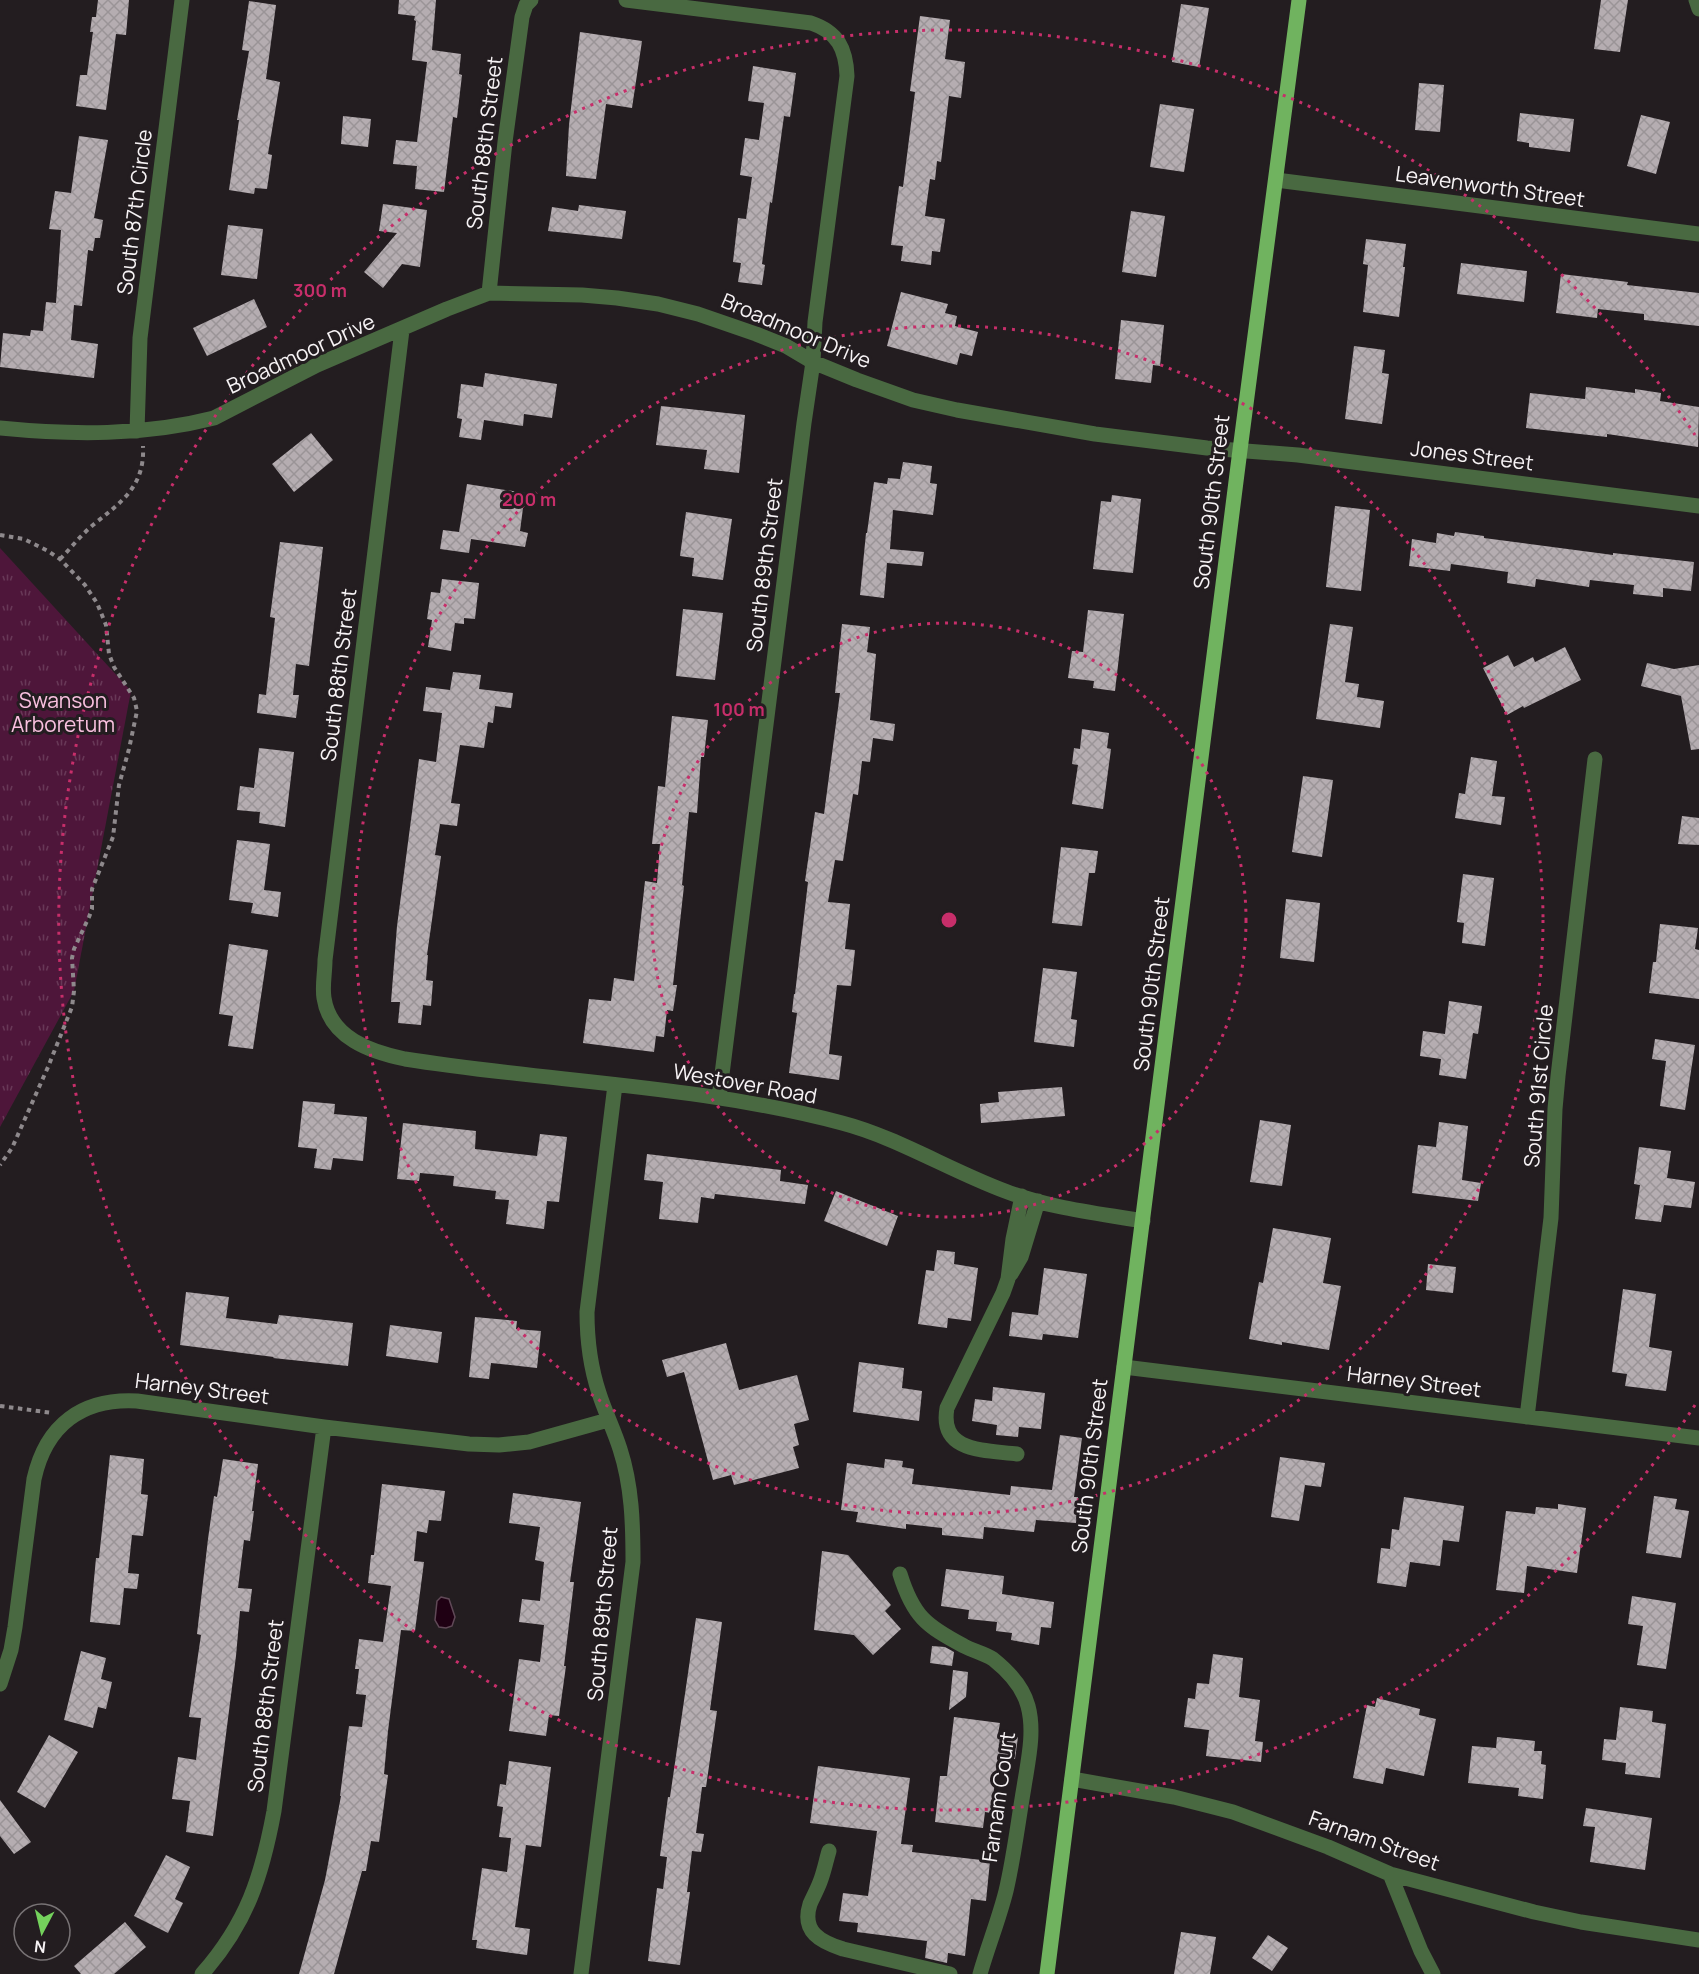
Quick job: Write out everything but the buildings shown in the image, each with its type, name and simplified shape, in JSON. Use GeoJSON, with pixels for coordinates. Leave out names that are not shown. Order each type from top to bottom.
{"type":"FeatureCollection","features":[{"type":"Feature","properties":{"kind":"main road","name":"South 90th Street"},"geometry":{"type":"LineString","coordinates":[[1047,1974],[1299,0]]}},
{"type":"Feature","properties":{"kind":"street","name":"South 87th Circle"},"geometry":{"type":"LineString","coordinates":[[136,430],[140,338],[182,0]]}},
{"type":"Feature","properties":{"kind":"street","name":"South 88th Street"},"geometry":{"type":"LineString","coordinates":[[489,293],[505,142],[522,17],[526,4],[531,0]]}},
{"type":"Feature","properties":{"kind":"street","name":"South 89th Street"},"geometry":{"type":"LineString","coordinates":[[626,0],[811,22],[821,26],[836,39],[846,61],[847,76],[815,322],[813,362],[719,1098]]}},
{"type":"Feature","properties":{"kind":"street"},"geometry":{"type":"LineString","coordinates":[[1696,0],[1699,9]]}},
{"type":"Feature","properties":{"kind":"street","name":"Leavenworth Street"},"geometry":{"type":"LineString","coordinates":[[1276,180],[1699,234]]}},
{"type":"Feature","properties":{"kind":"street","name":"Broadmoor Drive"},"geometry":{"type":"LineString","coordinates":[[0,428],[87,434],[195,423],[214,418],[317,365],[489,293],[582,295],[658,304],[698,314],[756,334],[857,381],[914,400],[957,410],[1095,434],[1240,450]]}},
{"type":"Feature","properties":{"kind":"street","name":"South 88th Street"},"geometry":{"type":"LineString","coordinates":[[334,1023],[323,995],[325,960],[402,330]]}},
{"type":"Feature","properties":{"kind":"street","name":"Jones Street"},"geometry":{"type":"LineString","coordinates":[[1240,450],[1298,455],[1699,506]]}},
{"type":"Feature","properties":{"kind":"street","name":"South 91st Circle"},"geometry":{"type":"LineString","coordinates":[[1527,1417],[1550,1228],[1558,1076],[1595,759]]}},
{"type":"Feature","properties":{"kind":"street","name":"Westover Road"},"geometry":{"type":"LineString","coordinates":[[334,1023],[347,1037],[363,1047],[405,1059],[719,1098],[844,1123],[879,1136],[968,1177],[1022,1196],[1143,1221]]}},
{"type":"Feature","properties":{"kind":"street","name":"South 89th Street"},"geometry":{"type":"LineString","coordinates":[[581,1974],[633,1563],[630,1492],[620,1450],[608,1420],[590,1359],[587,1312],[615,1085]]}},
{"type":"Feature","properties":{"kind":"street"},"geometry":{"type":"LineString","coordinates":[[1017,1454],[963,1445],[954,1439],[946,1425],[947,1408],[1004,1293],[1022,1196]]}},
{"type":"Feature","properties":{"kind":"street"},"geometry":{"type":"LineString","coordinates":[[1008,1279],[1021,1257],[1038,1201]]}},
{"type":"Feature","properties":{"kind":"street","name":"Harney Street"},"geometry":{"type":"LineString","coordinates":[[1124,1367],[1699,1438]]}},
{"type":"Feature","properties":{"kind":"street","name":"Harney Street"},"geometry":{"type":"LineString","coordinates":[[0,1684],[11,1650],[15,1627],[38,1461],[48,1440],[65,1422],[80,1412],[99,1404],[120,1400],[324,1427],[469,1444],[499,1445],[529,1442],[608,1420]]}},
{"type":"Feature","properties":{"kind":"street","name":"South 88th Street"},"geometry":{"type":"LineString","coordinates":[[202,1974],[221,1953],[240,1921],[267,1850],[324,1427]]}},
{"type":"Feature","properties":{"kind":"street","name":"Farnam Court"},"geometry":{"type":"LineString","coordinates":[[900,1574],[908,1598],[922,1620],[935,1630],[967,1648],[984,1654],[1001,1666],[1023,1692],[1028,1707],[1030,1751],[1011,1866],[980,1974]]}},
{"type":"Feature","properties":{"kind":"street","name":"Farnam Street"},"geometry":{"type":"LineString","coordinates":[[1072,1779],[1174,1797],[1233,1812],[1328,1847],[1390,1874],[1534,1912],[1581,1922],[1699,1940]]}},
{"type":"Feature","properties":{"kind":"street"},"geometry":{"type":"LineString","coordinates":[[829,1851],[808,1913],[809,1925],[816,1936],[830,1945],[843,1949],[950,1974]]}},
{"type":"Feature","properties":{"kind":"street"},"geometry":{"type":"LineString","coordinates":[[1390,1874],[1421,1952],[1433,1974]]}},
{"type":"Feature","properties":{"kind":"path"},"geometry":{"type":"LineString","coordinates":[[60,559],[91,527],[116,507],[140,478],[144,462],[143,447],[136,430]]}},
{"type":"Feature","properties":{"kind":"path"},"geometry":{"type":"LineString","coordinates":[[0,535],[33,542],[60,559],[85,585],[97,603],[106,625],[109,654],[134,698],[137,711],[119,785],[113,837],[92,889],[92,909],[89,918],[72,958],[74,991],[72,1007],[12,1148],[0,1166]]}},
{"type":"Feature","properties":{"kind":"path"},"geometry":{"type":"LineString","coordinates":[[0,1406],[56,1413],[65,1422]]}},
{"type":"Feature","properties":{"kind":"green space","name":"Swanson Arboretum"},"geometry":{"type":"Polygon","coordinates":[[[0,548],[131,691],[74,991],[0,1127],[0,548]]]}},
{"type":"Feature","properties":{"kind":"shaded area"},"geometry":{"type":"Polygon","coordinates":[[[441,1597],[449,1599],[455,1617],[452,1626],[446,1628],[439,1627],[435,1620],[437,1601],[441,1597]]]}}]}
